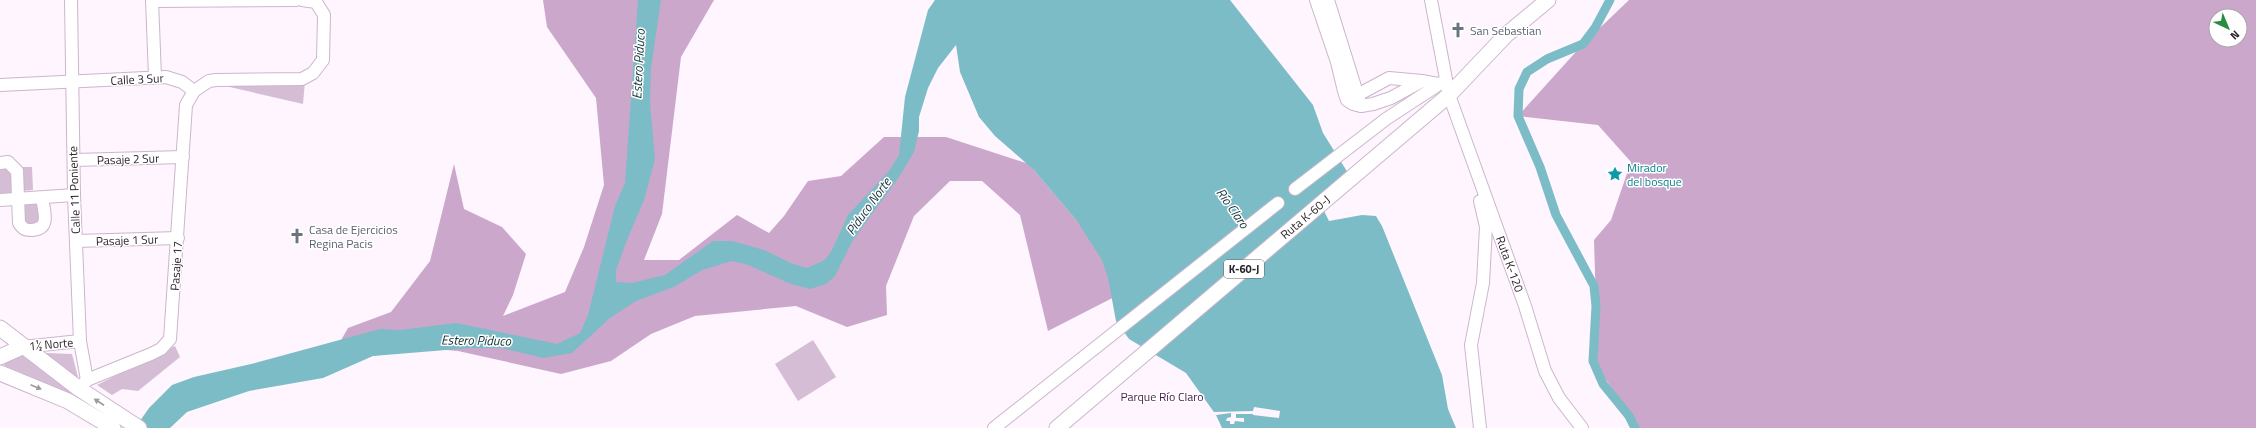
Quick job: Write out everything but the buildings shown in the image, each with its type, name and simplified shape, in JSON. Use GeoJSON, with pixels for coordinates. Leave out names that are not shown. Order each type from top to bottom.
{"type":"FeatureCollection","features":[{"type":"Feature","properties":{"kind":"main road","name":"Ruta K-60-J"},"geometry":{"type":"LineString","coordinates":[[1057,428],[1432,110],[1444,87],[1548,0]]}},
{"type":"Feature","properties":{"kind":"main road"},"geometry":{"type":"LineString","coordinates":[[1,329],[22,347],[83,384],[114,423]]}},
{"type":"Feature","properties":{"kind":"main road"},"geometry":{"type":"LineString","coordinates":[[0,352],[3,341],[1,329]]}},
{"type":"Feature","properties":{"kind":"main road"},"geometry":{"type":"LineString","coordinates":[[0,357],[22,347]]}},
{"type":"Feature","properties":{"kind":"main road"},"geometry":{"type":"LineString","coordinates":[[0,372],[68,401],[114,423],[139,428]]}},
{"type":"Feature","properties":{"kind":"street","name":"Calle 11 Poniente"},"geometry":{"type":"LineString","coordinates":[[71,0],[71,82],[74,195],[83,384]]}},
{"type":"Feature","properties":{"kind":"street"},"geometry":{"type":"LineString","coordinates":[[155,77],[152,1],[296,0]]}},
{"type":"Feature","properties":{"kind":"street"},"geometry":{"type":"LineString","coordinates":[[194,91],[208,81],[302,79],[313,73],[322,60],[324,15],[316,2],[302,0]]}},
{"type":"Feature","properties":{"kind":"street"},"geometry":{"type":"LineString","coordinates":[[1316,0],[1355,100]]}},
{"type":"Feature","properties":{"kind":"street"},"geometry":{"type":"LineString","coordinates":[[1328,0],[1355,100]]}},
{"type":"Feature","properties":{"kind":"street","name":"Ruta K-120"},"geometry":{"type":"LineString","coordinates":[[1431,0],[1444,87],[1525,306],[1545,371],[1559,398],[1582,428]]}},
{"type":"Feature","properties":{"kind":"street","name":"Calle 3 Sur"},"geometry":{"type":"LineString","coordinates":[[0,85],[155,77],[175,79],[194,91]]}},
{"type":"Feature","properties":{"kind":"street"},"geometry":{"type":"LineString","coordinates":[[1355,100],[1389,78],[1422,81],[1444,87]]}},
{"type":"Feature","properties":{"kind":"street"},"geometry":{"type":"LineString","coordinates":[[1355,100],[1391,98],[1422,81]]}},
{"type":"Feature","properties":{"kind":"street"},"geometry":{"type":"LineString","coordinates":[[1296,189],[1386,119],[1423,94],[1444,87]]}},
{"type":"Feature","properties":{"kind":"street","name":"Pasaje 17"},"geometry":{"type":"LineString","coordinates":[[83,384],[161,349],[170,339],[186,105],[194,91]]}},
{"type":"Feature","properties":{"kind":"street","name":"Pasaje 2 Sur"},"geometry":{"type":"LineString","coordinates":[[74,160],[183,157]]}},
{"type":"Feature","properties":{"kind":"street"},"geometry":{"type":"LineString","coordinates":[[1471,159],[1486,227],[1483,283],[1471,345],[1480,428]]}},
{"type":"Feature","properties":{"kind":"street"},"geometry":{"type":"LineString","coordinates":[[0,163],[8,162],[17,171],[19,223],[26,230],[40,229],[45,222],[42,198]]}},
{"type":"Feature","properties":{"kind":"street"},"geometry":{"type":"LineString","coordinates":[[0,200],[74,195]]}},
{"type":"Feature","properties":{"kind":"street"},"geometry":{"type":"LineString","coordinates":[[994,428],[1278,203]]}},
{"type":"Feature","properties":{"kind":"street","name":"Pasaje 1 Sur"},"geometry":{"type":"LineString","coordinates":[[76,241],[178,238]]}},
{"type":"Feature","properties":{"kind":"street","name":"1½ Norte"},"geometry":{"type":"LineString","coordinates":[[22,347],[80,341]]}},
{"type":"Feature","properties":{"kind":"shaded area"},"geometry":{"type":"Polygon","coordinates":[[[543,0],[714,0],[681,57],[662,214],[644,260],[679,260],[737,215],[769,233],[784,216],[808,181],[841,176],[884,137],[946,137],[1029,164],[1095,242],[1130,289],[1048,331],[1020,215],[982,181],[950,181],[914,216],[886,286],[887,315],[847,327],[796,306],[695,316],[651,334],[611,361],[561,374],[458,351],[423,348],[328,363],[348,328],[391,312],[430,261],[454,164],[464,209],[502,227],[526,254],[513,295],[503,316],[565,292],[584,247],[604,185],[596,98],[547,27],[543,0]]]}},
{"type":"Feature","properties":{"kind":"shaded area"},"geometry":{"type":"Polygon","coordinates":[[[1629,0],[2256,0],[2256,428],[1639,428],[1593,361],[1596,306],[1594,240],[1611,220],[1631,162],[1598,125],[1518,116],[1583,44],[1629,0]]]}},
{"type":"Feature","properties":{"kind":"shaded area"},"geometry":{"type":"Polygon","coordinates":[[[305,81],[303,104],[221,85],[305,81]]]}},
{"type":"Feature","properties":{"kind":"shaded area"},"geometry":{"type":"Polygon","coordinates":[[[0,163],[12,164],[17,199],[0,200],[0,163]]]}},
{"type":"Feature","properties":{"kind":"shaded area"},"geometry":{"type":"Polygon","coordinates":[[[20,167],[32,167],[33,190],[21,191],[20,167]]]}},
{"type":"Feature","properties":{"kind":"shaded area"},"geometry":{"type":"Polygon","coordinates":[[[42,198],[45,221],[27,230],[17,199],[42,198]]]}},
{"type":"Feature","properties":{"kind":"shaded area"},"geometry":{"type":"Polygon","coordinates":[[[813,340],[836,377],[798,401],[775,364],[813,340]]]}},
{"type":"Feature","properties":{"kind":"shaded area"},"geometry":{"type":"Polygon","coordinates":[[[175,346],[180,357],[138,391],[122,389],[112,395],[97,385],[175,346]]]}},
{"type":"Feature","properties":{"kind":"shaded area"},"geometry":{"type":"Polygon","coordinates":[[[43,354],[72,354],[78,377],[73,376],[43,354]]]}},
{"type":"Feature","properties":{"kind":"shaded area"},"geometry":{"type":"Polygon","coordinates":[[[25,355],[121,425],[120,428],[4,366],[5,362],[25,355]]]}},
{"type":"Feature","properties":{"kind":"water"},"geometry":{"type":"Polygon","coordinates":[[[638,0],[661,0],[651,68],[650,103],[655,159],[644,200],[616,270],[616,282],[632,283],[665,275],[713,241],[732,241],[764,250],[793,264],[807,268],[825,260],[832,250],[848,215],[889,171],[899,155],[905,97],[928,10],[935,0],[1230,0],[1313,105],[1323,133],[1348,173],[1320,203],[1329,221],[1362,215],[1376,216],[1382,226],[1442,375],[1448,409],[1456,428],[1222,428],[1216,415],[1186,373],[1129,339],[1116,321],[1108,278],[1102,260],[1077,221],[1034,170],[995,136],[979,117],[960,72],[956,45],[938,68],[928,88],[919,117],[919,131],[914,152],[899,177],[853,240],[835,276],[826,284],[810,289],[791,284],[748,265],[732,261],[702,270],[674,287],[636,301],[610,318],[572,353],[543,358],[502,348],[470,348],[373,356],[323,378],[249,391],[187,412],[170,428],[135,428],[149,408],[172,385],[194,377],[251,364],[380,329],[400,330],[456,323],[557,344],[580,333],[588,315],[615,206],[625,183],[638,0]]]}},
{"type":"Feature","properties":{"kind":"pier"},"geometry":{"type":"Polygon","coordinates":[[[1254,407],[1280,411],[1279,418],[1253,414],[1236,414],[1236,418],[1244,418],[1244,422],[1235,421],[1234,424],[1230,424],[1230,421],[1226,421],[1227,418],[1231,417],[1231,413],[1216,415],[1213,412],[1253,411],[1254,407]]]}},
{"type":"Feature","properties":{"kind":"waterway"},"geometry":{"type":"LineString","coordinates":[[1610,0],[1595,28],[1583,44],[1547,59],[1527,72],[1519,89],[1518,116],[1540,167],[1556,215],[1594,286],[1596,306],[1593,361],[1603,384],[1629,416],[1635,428]]}},
{"type":"Feature","properties":{"kind":"place","name":"San Sebastian"},"geometry":{"type":"Point","coordinates":[1458,30]}},
{"type":"Feature","properties":{"kind":"place","name":"Mirador del bosque"},"geometry":{"type":"Point","coordinates":[1615,174]}},
{"type":"Feature","properties":{"kind":"place","name":"Casa de Ejercicios Regina Pacis"},"geometry":{"type":"Point","coordinates":[297,236]}},
{"type":"Feature","properties":{"kind":"water label","name":"Estero Piduco"},"geometry":{"type":"Point","coordinates":[638,64]}},
{"type":"Feature","properties":{"kind":"water label","name":"Piduco Norte"},"geometry":{"type":"Point","coordinates":[868,206]}},
{"type":"Feature","properties":{"kind":"water label","name":"Río Claro"},"geometry":{"type":"Point","coordinates":[1233,208]}},
{"type":"Feature","properties":{"kind":"water label","name":"Estero Piduco"},"geometry":{"type":"Point","coordinates":[476,340]}},
{"type":"Feature","properties":{"kind":"park label","name":"Parque Río Claro"},"geometry":{"type":"Point","coordinates":[1162,396]}}]}
